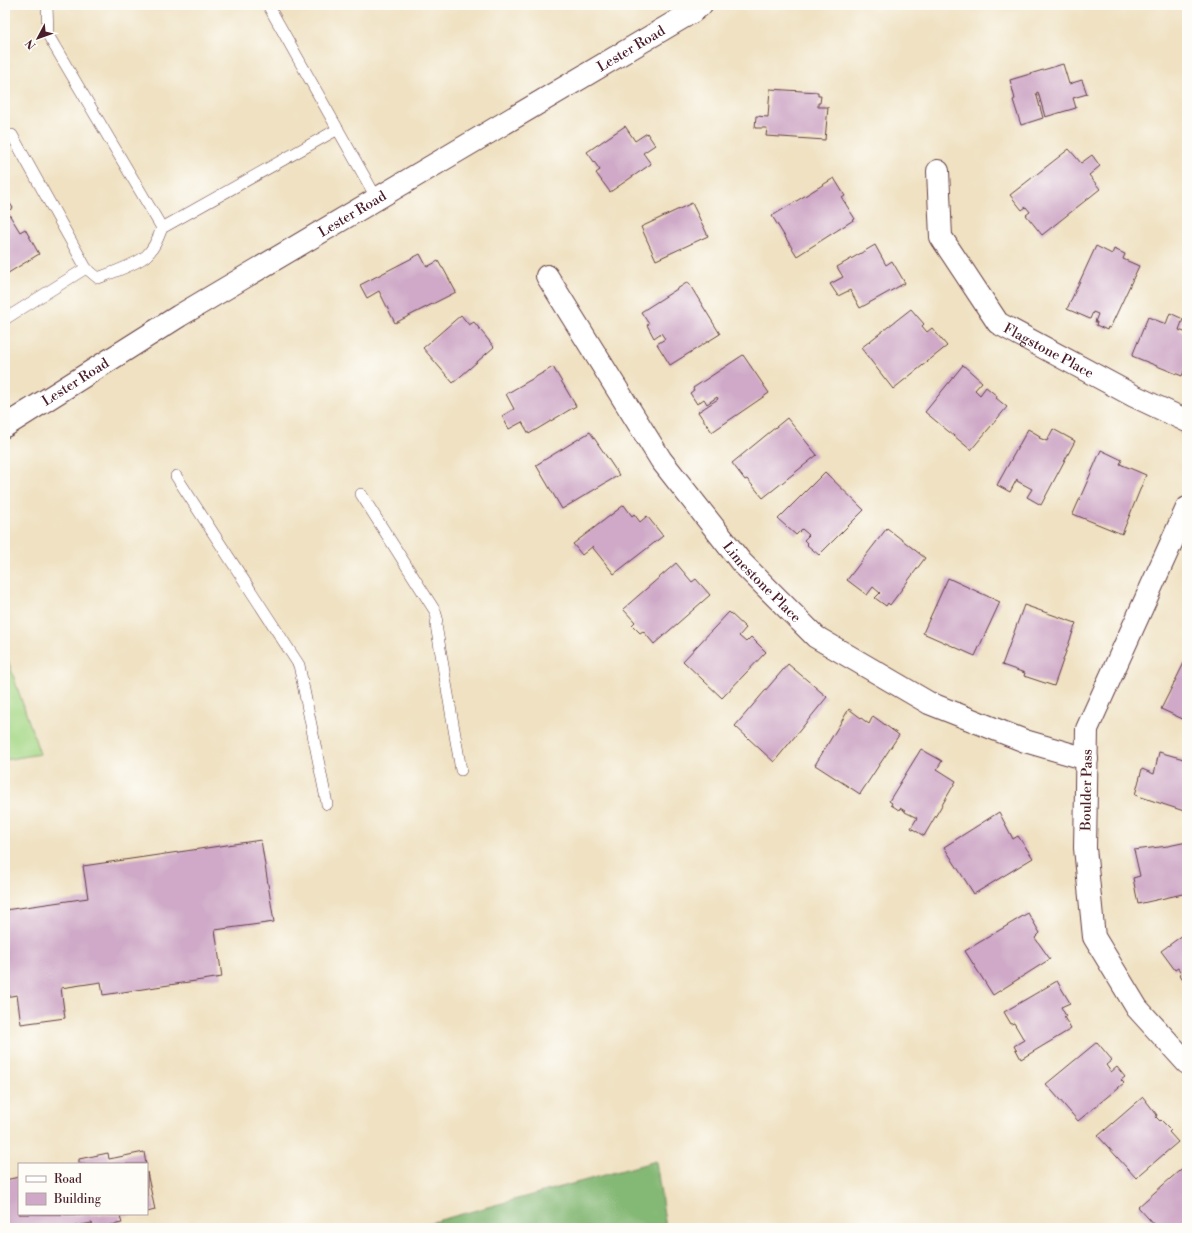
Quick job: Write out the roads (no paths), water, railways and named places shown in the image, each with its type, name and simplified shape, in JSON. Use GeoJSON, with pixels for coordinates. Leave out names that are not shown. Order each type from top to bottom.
{"type":"FeatureCollection","features":[{"type":"Feature","properties":{"kind":"street","name":"Lester Road"},"geometry":{"type":"LineString","coordinates":[[5,426],[180,316],[692,12],[701,5]]}},
{"type":"Feature","properties":{"kind":"street","name":"Flagstone Place"},"geometry":{"type":"LineString","coordinates":[[938,171],[941,237],[998,323],[1134,396],[1187,421]]}},
{"type":"Feature","properties":{"kind":"street","name":"Limestone Place"},"geometry":{"type":"LineString","coordinates":[[547,276],[661,460],[741,562],[816,637],[929,703],[1025,741],[1087,759]]}},
{"type":"Feature","properties":{"kind":"street","name":"Boulder Pass"},"geometry":{"type":"LineString","coordinates":[[1187,508],[1087,729],[1085,848],[1094,937],[1137,1008],[1187,1062]]}},
{"type":"Feature","properties":{"kind":"lane"},"geometry":{"type":"LineString","coordinates":[[47,5],[48,35],[162,228]]}},
{"type":"Feature","properties":{"kind":"lane"},"geometry":{"type":"LineString","coordinates":[[268,5],[377,199]]}},
{"type":"Feature","properties":{"kind":"lane"},"geometry":{"type":"LineString","coordinates":[[5,139],[12,135],[86,268],[98,278],[116,272],[146,257],[156,244],[162,228],[338,129]]}},
{"type":"Feature","properties":{"kind":"lane"},"geometry":{"type":"LineString","coordinates":[[5,319],[86,268]]}},
{"type":"Feature","properties":{"kind":"lane"},"geometry":{"type":"LineString","coordinates":[[176,476],[299,665],[327,804]]}},
{"type":"Feature","properties":{"kind":"lane"},"geometry":{"type":"LineString","coordinates":[[361,494],[435,611],[437,618],[436,625],[461,770]]}}]}
